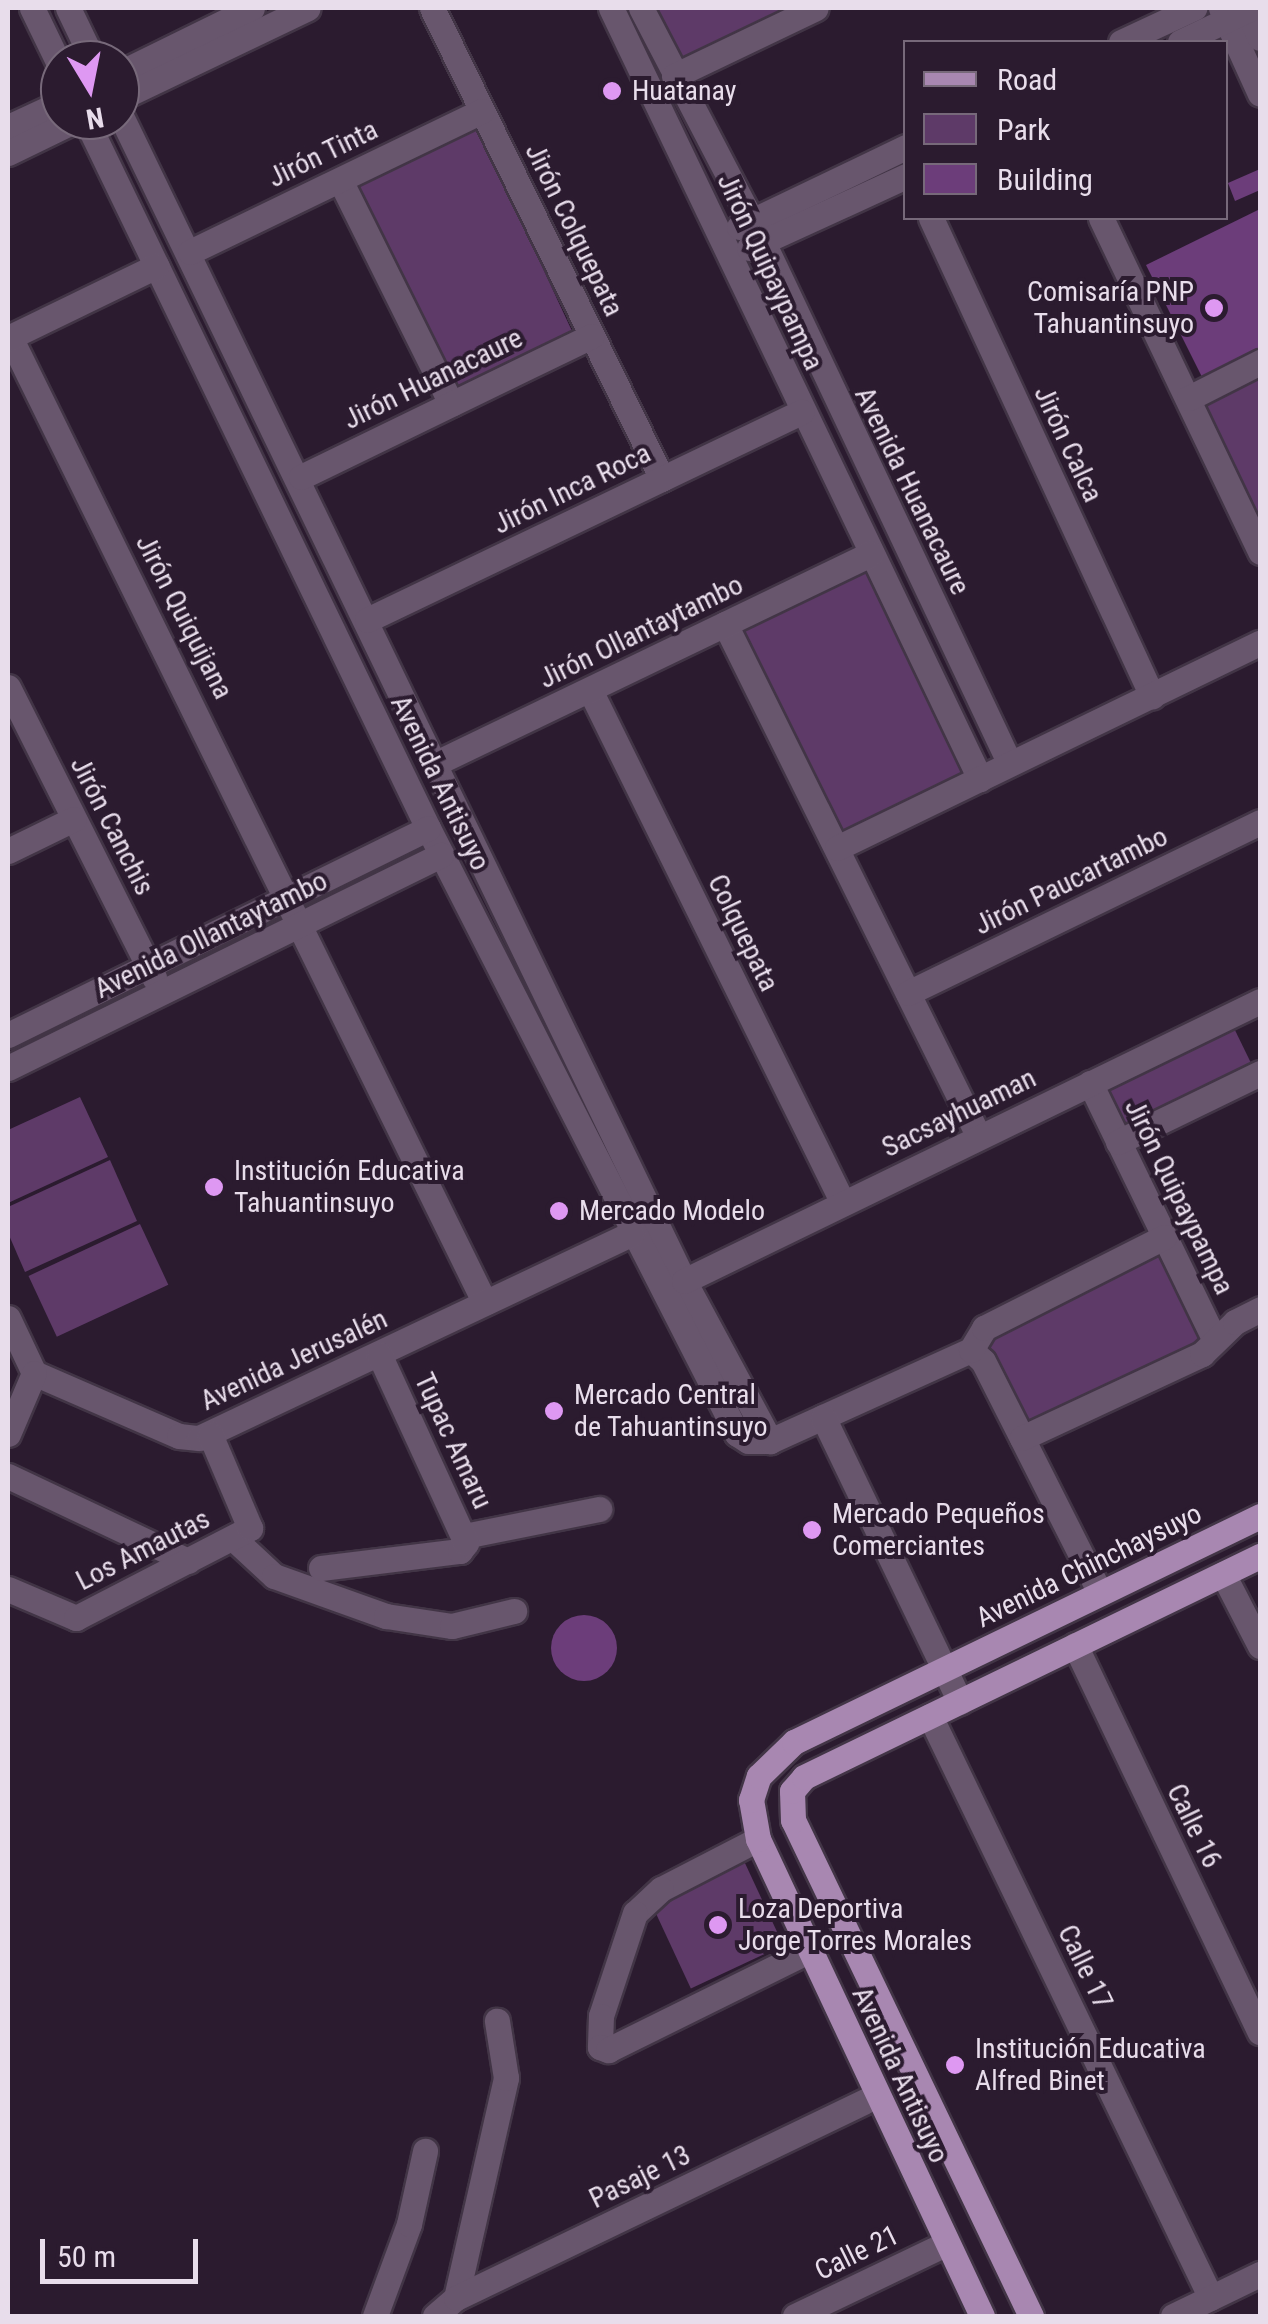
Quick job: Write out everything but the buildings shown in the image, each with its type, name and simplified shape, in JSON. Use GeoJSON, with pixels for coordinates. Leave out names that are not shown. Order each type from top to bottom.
{"type":"FeatureCollection","features":[{"type":"Feature","properties":{"kind":"main road","name":"Avenida Chinchaysuyo"},"geometry":{"type":"LineString","coordinates":[[944,1670],[1260,1516]]}},
{"type":"Feature","properties":{"kind":"main road"},"geometry":{"type":"LineString","coordinates":[[960,1702],[1260,1556]]}},
{"type":"Feature","properties":{"kind":"main road","name":"Avenida Antisuyo"},"geometry":{"type":"LineString","coordinates":[[944,1670],[775,1756],[751,1800],[758,1839],[875,2096],[982,2316]]}},
{"type":"Feature","properties":{"kind":"main road","name":"Avenida Antisuyo"},"geometry":{"type":"LineString","coordinates":[[960,1702],[804,1777],[790,1803],[1031,2316]]}},
{"type":"Feature","properties":{"kind":"street"},"geometry":{"type":"LineString","coordinates":[[32,8],[47,40]]}},
{"type":"Feature","properties":{"kind":"street"},"geometry":{"type":"LineString","coordinates":[[68,8],[83,40]]}},
{"type":"Feature","properties":{"kind":"street"},"geometry":{"type":"LineString","coordinates":[[140,63],[252,8]]}},
{"type":"Feature","properties":{"kind":"street"},"geometry":{"type":"LineString","coordinates":[[140,88],[308,8]]}},
{"type":"Feature","properties":{"kind":"street","name":"Jirón Colquepata"},"geometry":{"type":"LineString","coordinates":[[432,8],[662,479]]}},
{"type":"Feature","properties":{"kind":"street","name":"Jirón Quipaypampa"},"geometry":{"type":"LineString","coordinates":[[611,8],[980,778]]}},
{"type":"Feature","properties":{"kind":"street","name":"Jirón Quipaypampa"},"geometry":{"type":"LineString","coordinates":[[641,8],[757,232]]}},
{"type":"Feature","properties":{"kind":"street"},"geometry":{"type":"LineString","coordinates":[[674,76],[816,8]]}},
{"type":"Feature","properties":{"kind":"street"},"geometry":{"type":"LineString","coordinates":[[1126,40],[1194,8]]}},
{"type":"Feature","properties":{"kind":"street"},"geometry":{"type":"LineString","coordinates":[[1239,10],[1260,38]]}},
{"type":"Feature","properties":{"kind":"street"},"geometry":{"type":"LineString","coordinates":[[1184,40],[1239,10]]}},
{"type":"Feature","properties":{"kind":"street"},"geometry":{"type":"LineString","coordinates":[[1239,10],[1260,94]]}},
{"type":"Feature","properties":{"kind":"street","name":"Jirón Tinta"},"geometry":{"type":"LineString","coordinates":[[190,252],[482,111]]}},
{"type":"Feature","properties":{"kind":"street"},"geometry":{"type":"LineString","coordinates":[[8,127],[40,112]]}},
{"type":"Feature","properties":{"kind":"street"},"geometry":{"type":"LineString","coordinates":[[8,153],[40,137]]}},
{"type":"Feature","properties":{"kind":"street","name":"Avenida Antisuyo"},"geometry":{"type":"LineString","coordinates":[[96,140],[441,855],[631,1234],[738,1434],[748,1441],[770,1440],[684,1281],[301,477],[133,140]]}},
{"type":"Feature","properties":{"kind":"street"},"geometry":{"type":"LineString","coordinates":[[757,232],[903,154]]}},
{"type":"Feature","properties":{"kind":"street"},"geometry":{"type":"LineString","coordinates":[[726,246],[903,177]]}},
{"type":"Feature","properties":{"kind":"street"},"geometry":{"type":"LineString","coordinates":[[340,180],[452,404]]}},
{"type":"Feature","properties":{"kind":"street","name":"Jirón Calca"},"geometry":{"type":"LineString","coordinates":[[932,220],[1152,696]]}},
{"type":"Feature","properties":{"kind":"street"},"geometry":{"type":"LineString","coordinates":[[1102,220],[1260,552]]}},
{"type":"Feature","properties":{"kind":"street","name":"Avenida Huanacaure"},"geometry":{"type":"LineString","coordinates":[[757,232],[1010,764]]}},
{"type":"Feature","properties":{"kind":"street"},"geometry":{"type":"LineString","coordinates":[[9,338],[156,266]]}},
{"type":"Feature","properties":{"kind":"street","name":"Jirón Huanacaure"},"geometry":{"type":"LineString","coordinates":[[301,477],[592,336]]}},
{"type":"Feature","properties":{"kind":"street","name":"Jirón Quiquijana"},"geometry":{"type":"LineString","coordinates":[[9,338],[289,894],[485,1303]]}},
{"type":"Feature","properties":{"kind":"street"},"geometry":{"type":"LineString","coordinates":[[1189,398],[1260,362]]}},
{"type":"Feature","properties":{"kind":"street","name":"Jirón Inca Roca"},"geometry":{"type":"LineString","coordinates":[[367,620],[802,412]]}},
{"type":"Feature","properties":{"kind":"street","name":"Jirón Ollantaytambo"},"geometry":{"type":"LineString","coordinates":[[436,763],[871,554]]}},
{"type":"Feature","properties":{"kind":"street"},"geometry":{"type":"LineString","coordinates":[[725,624],[979,1137]]}},
{"type":"Feature","properties":{"kind":"street"},"geometry":{"type":"LineString","coordinates":[[837,848],[1260,642]]}},
{"type":"Feature","properties":{"kind":"street","name":"Jirón Canchis"},"geometry":{"type":"LineString","coordinates":[[8,687],[162,992]]}},
{"type":"Feature","properties":{"kind":"street","name":"Colquepata"},"geometry":{"type":"LineString","coordinates":[[590,690],[842,1203]]}},
{"type":"Feature","properties":{"kind":"street"},"geometry":{"type":"LineString","coordinates":[[8,851],[74,819]]}},
{"type":"Feature","properties":{"kind":"street","name":"Jirón Paucartambo"},"geometry":{"type":"LineString","coordinates":[[908,993],[1260,822]]}},
{"type":"Feature","properties":{"kind":"street","name":"Avenida Ollantaytambo"},"geometry":{"type":"LineString","coordinates":[[8,1035],[428,828]]}},
{"type":"Feature","properties":{"kind":"street","name":"Avenida Ollantaytambo"},"geometry":{"type":"LineString","coordinates":[[8,1068],[441,855]]}},
{"type":"Feature","properties":{"kind":"street","name":"Sacsayhuaman"},"geometry":{"type":"LineString","coordinates":[[684,1281],[1260,1001]]}},
{"type":"Feature","properties":{"kind":"street"},"geometry":{"type":"LineString","coordinates":[[1118,1142],[1260,1073]]}},
{"type":"Feature","properties":{"kind":"street","name":"Jirón Quipaypampa"},"geometry":{"type":"LineString","coordinates":[[1090,1083],[1214,1338]]}},
{"type":"Feature","properties":{"kind":"street","name":"Avenida Jerusalén"},"geometry":{"type":"LineString","coordinates":[[34,1373],[179,1436],[210,1434],[631,1234]]}},
{"type":"Feature","properties":{"kind":"street"},"geometry":{"type":"LineString","coordinates":[[770,1440],[972,1350],[984,1328],[1164,1237]]}},
{"type":"Feature","properties":{"kind":"street"},"geometry":{"type":"LineString","coordinates":[[1022,1438],[1202,1354],[1214,1338],[1260,1309]]}},
{"type":"Feature","properties":{"kind":"street"},"geometry":{"type":"LineString","coordinates":[[8,1318],[34,1373],[8,1434]]}},
{"type":"Feature","properties":{"kind":"street"},"geometry":{"type":"LineString","coordinates":[[972,1350],[1022,1438],[1100,1593]]}},
{"type":"Feature","properties":{"kind":"street","name":"Tupac Amaru"},"geometry":{"type":"LineString","coordinates":[[379,1354],[462,1544]]}},
{"type":"Feature","properties":{"kind":"street"},"geometry":{"type":"LineString","coordinates":[[823,1417],[960,1702]]}},
{"type":"Feature","properties":{"kind":"street"},"geometry":{"type":"LineString","coordinates":[[210,1434],[241,1533],[274,1576],[386,1616],[452,1626],[514,1611]]}},
{"type":"Feature","properties":{"kind":"street"},"geometry":{"type":"LineString","coordinates":[[8,1476],[188,1561]]}},
{"type":"Feature","properties":{"kind":"street"},"geometry":{"type":"LineString","coordinates":[[320,1568],[462,1544],[599,1509]]}},
{"type":"Feature","properties":{"kind":"street","name":"Los Amautas"},"geometry":{"type":"LineString","coordinates":[[8,1589],[76,1618],[241,1533]]}},
{"type":"Feature","properties":{"kind":"street"},"geometry":{"type":"LineString","coordinates":[[1223,1574],[1260,1646]]}},
{"type":"Feature","properties":{"kind":"street","name":"Calle 16"},"geometry":{"type":"LineString","coordinates":[[1074,1646],[1260,2032]]}},
{"type":"Feature","properties":{"kind":"street","name":"Calle 17"},"geometry":{"type":"LineString","coordinates":[[930,1716],[1211,2298]]}},
{"type":"Feature","properties":{"kind":"street"},"geometry":{"type":"LineString","coordinates":[[758,1839],[661,1889],[635,1912],[596,2038],[608,2050],[810,1950]]}},
{"type":"Feature","properties":{"kind":"street"},"geometry":{"type":"LineString","coordinates":[[456,2298],[506,2078],[498,2021]]}},
{"type":"Feature","properties":{"kind":"street","name":"Pasaje 13"},"geometry":{"type":"LineString","coordinates":[[435,2316],[456,2298],[875,2096]]}},
{"type":"Feature","properties":{"kind":"street"},"geometry":{"type":"LineString","coordinates":[[375,2316],[409,2224],[425,2150]]}},
{"type":"Feature","properties":{"kind":"street","name":"Calle 21"},"geometry":{"type":"LineString","coordinates":[[796,2316],[945,2244]]}},
{"type":"Feature","properties":{"kind":"street"},"geometry":{"type":"LineString","coordinates":[[1173,2316],[1260,2274]]}},
{"type":"Feature","properties":{"kind":"green space"},"geometry":{"type":"Polygon","coordinates":[[[650,8],[795,8],[678,64],[650,8]]]}},
{"type":"Feature","properties":{"kind":"green space"},"geometry":{"type":"Polygon","coordinates":[[[475,123],[574,336],[447,395],[348,182],[475,123]]]}},
{"type":"Feature","properties":{"kind":"green space"},"geometry":{"type":"Polygon","coordinates":[[[1260,371],[1260,538],[1197,402],[1260,371]]]}},
{"type":"Feature","properties":{"kind":"green space"},"geometry":{"type":"Polygon","coordinates":[[[867,566],[968,774],[839,837],[738,629],[867,566]]]}},
{"type":"Feature","properties":{"kind":"green space"},"geometry":{"type":"Polygon","coordinates":[[[1231,1022],[1254,1069],[1122,1133],[1099,1086],[1231,1022]]]}},
{"type":"Feature","properties":{"kind":"green space"},"geometry":{"type":"Polygon","coordinates":[[[80,1097],[108,1157],[8,1203],[8,1130],[80,1097]]]}},
{"type":"Feature","properties":{"kind":"green space"},"geometry":{"type":"Polygon","coordinates":[[[110,1160],[137,1221],[25,1272],[8,1233],[8,1207],[110,1160]]]}},
{"type":"Feature","properties":{"kind":"green space"},"geometry":{"type":"Polygon","coordinates":[[[140,1224],[168,1285],[57,1337],[29,1276],[140,1224]]]}},
{"type":"Feature","properties":{"kind":"green space"},"geometry":{"type":"Polygon","coordinates":[[[1160,1248],[1206,1341],[1027,1429],[981,1335],[1160,1248]]]}},
{"type":"Feature","properties":{"kind":"green space","name":"Loza Deportiva Jorge Torres Morales"},"geometry":{"type":"Polygon","coordinates":[[[744,1861],[783,1945],[691,1988],[652,1904],[744,1861]]]}},
{"type":"Feature","properties":{"kind":"place","name":"Huatanay"},"geometry":{"type":"Point","coordinates":[612,91]}},
{"type":"Feature","properties":{"kind":"place","name":"Comisaría PNP Tahuantinsuyo"},"geometry":{"type":"Point","coordinates":[1214,308]}},
{"type":"Feature","properties":{"kind":"place","name":"Institución Educativa Tahuantinsuyo"},"geometry":{"type":"Point","coordinates":[214,1187]}},
{"type":"Feature","properties":{"kind":"place","name":"Mercado Modelo"},"geometry":{"type":"Point","coordinates":[559,1211]}},
{"type":"Feature","properties":{"kind":"place","name":"Mercado Central de Tahuantinsuyo"},"geometry":{"type":"Point","coordinates":[554,1411]}},
{"type":"Feature","properties":{"kind":"place","name":"Mercado Pequeños Comerciantes"},"geometry":{"type":"Point","coordinates":[812,1530]}},
{"type":"Feature","properties":{"kind":"place","name":"Loza Deportiva Jorge Torres Morales"},"geometry":{"type":"Point","coordinates":[718,1925]}},
{"type":"Feature","properties":{"kind":"place","name":"Institución Educativa Alfred Binet"},"geometry":{"type":"Point","coordinates":[955,2065]}}]}
